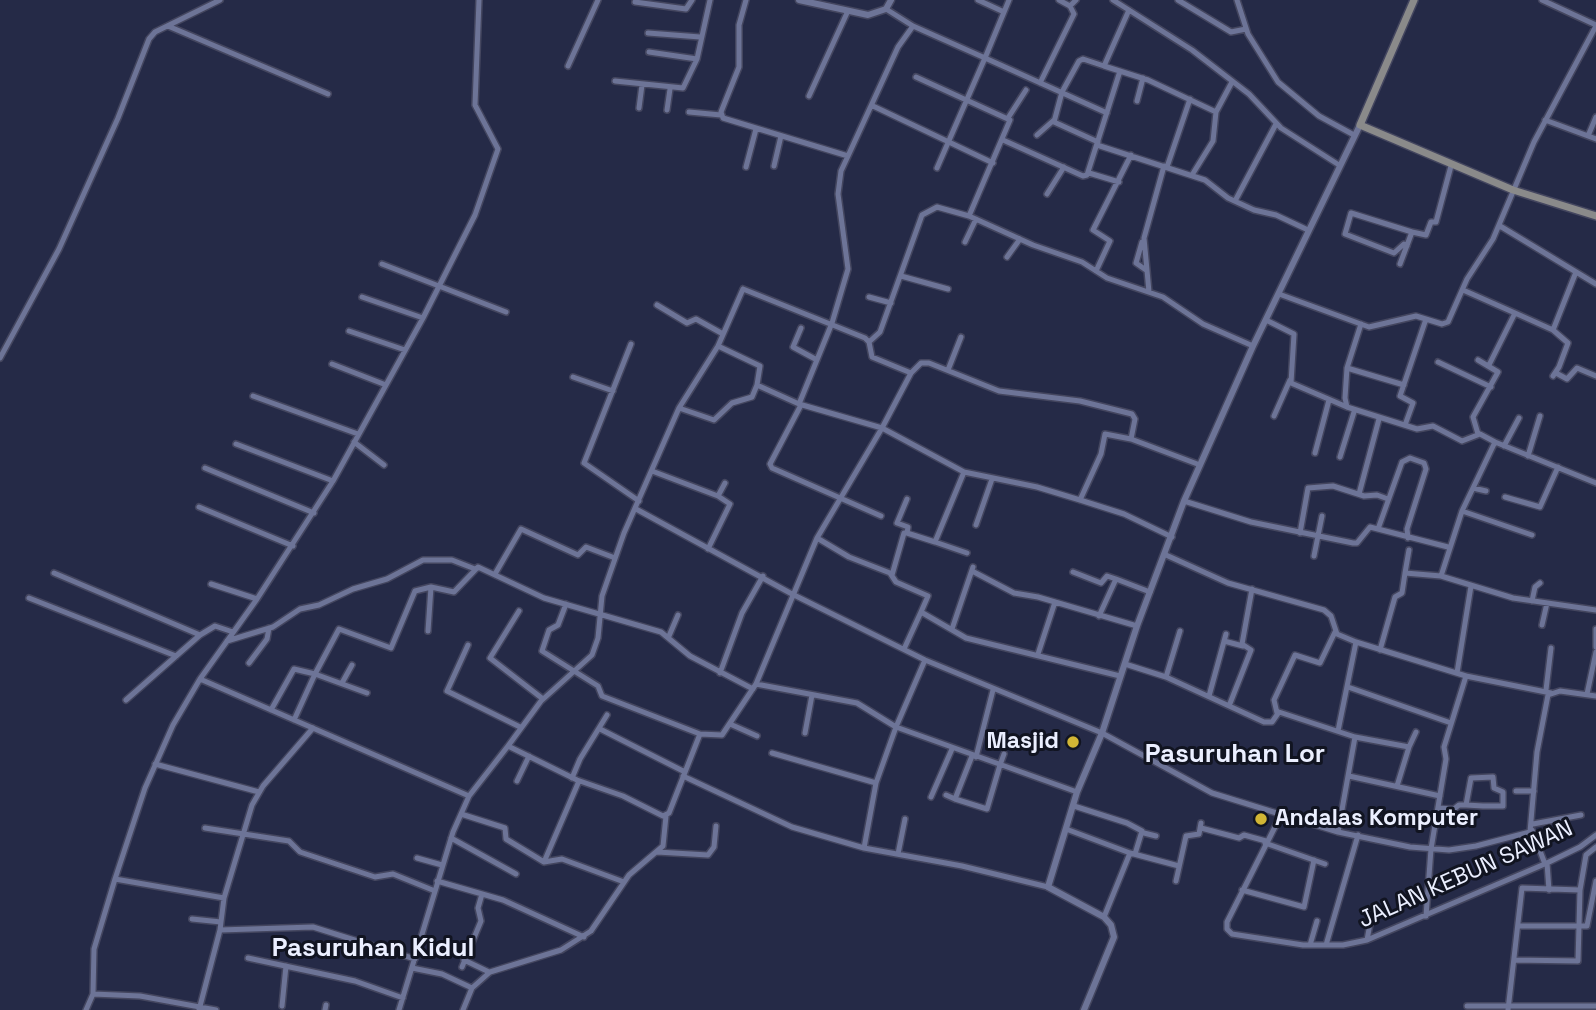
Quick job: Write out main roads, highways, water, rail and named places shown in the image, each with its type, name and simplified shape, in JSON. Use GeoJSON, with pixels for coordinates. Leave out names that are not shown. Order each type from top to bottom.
{"type":"FeatureCollection","features":[{"type":"Feature","properties":{"kind":"main road"},"geometry":{"type":"LineString","coordinates":[[1414,0],[1360,125],[1451,166],[1513,190],[1596,216]]}},
{"type":"Feature","properties":{"kind":"place","name":"Masjid"},"geometry":{"type":"Point","coordinates":[1073,742]}},
{"type":"Feature","properties":{"kind":"place","name":"Andalas Komputer"},"geometry":{"type":"Point","coordinates":[1261,819]}},
{"type":"Feature","properties":{"kind":"district","name":"Pasuruhan Lor"},"geometry":{"type":"Point","coordinates":[1235,755]}},
{"type":"Feature","properties":{"kind":"district","name":"Pasuruhan Kidul"},"geometry":{"type":"Point","coordinates":[373,949]}}]}
